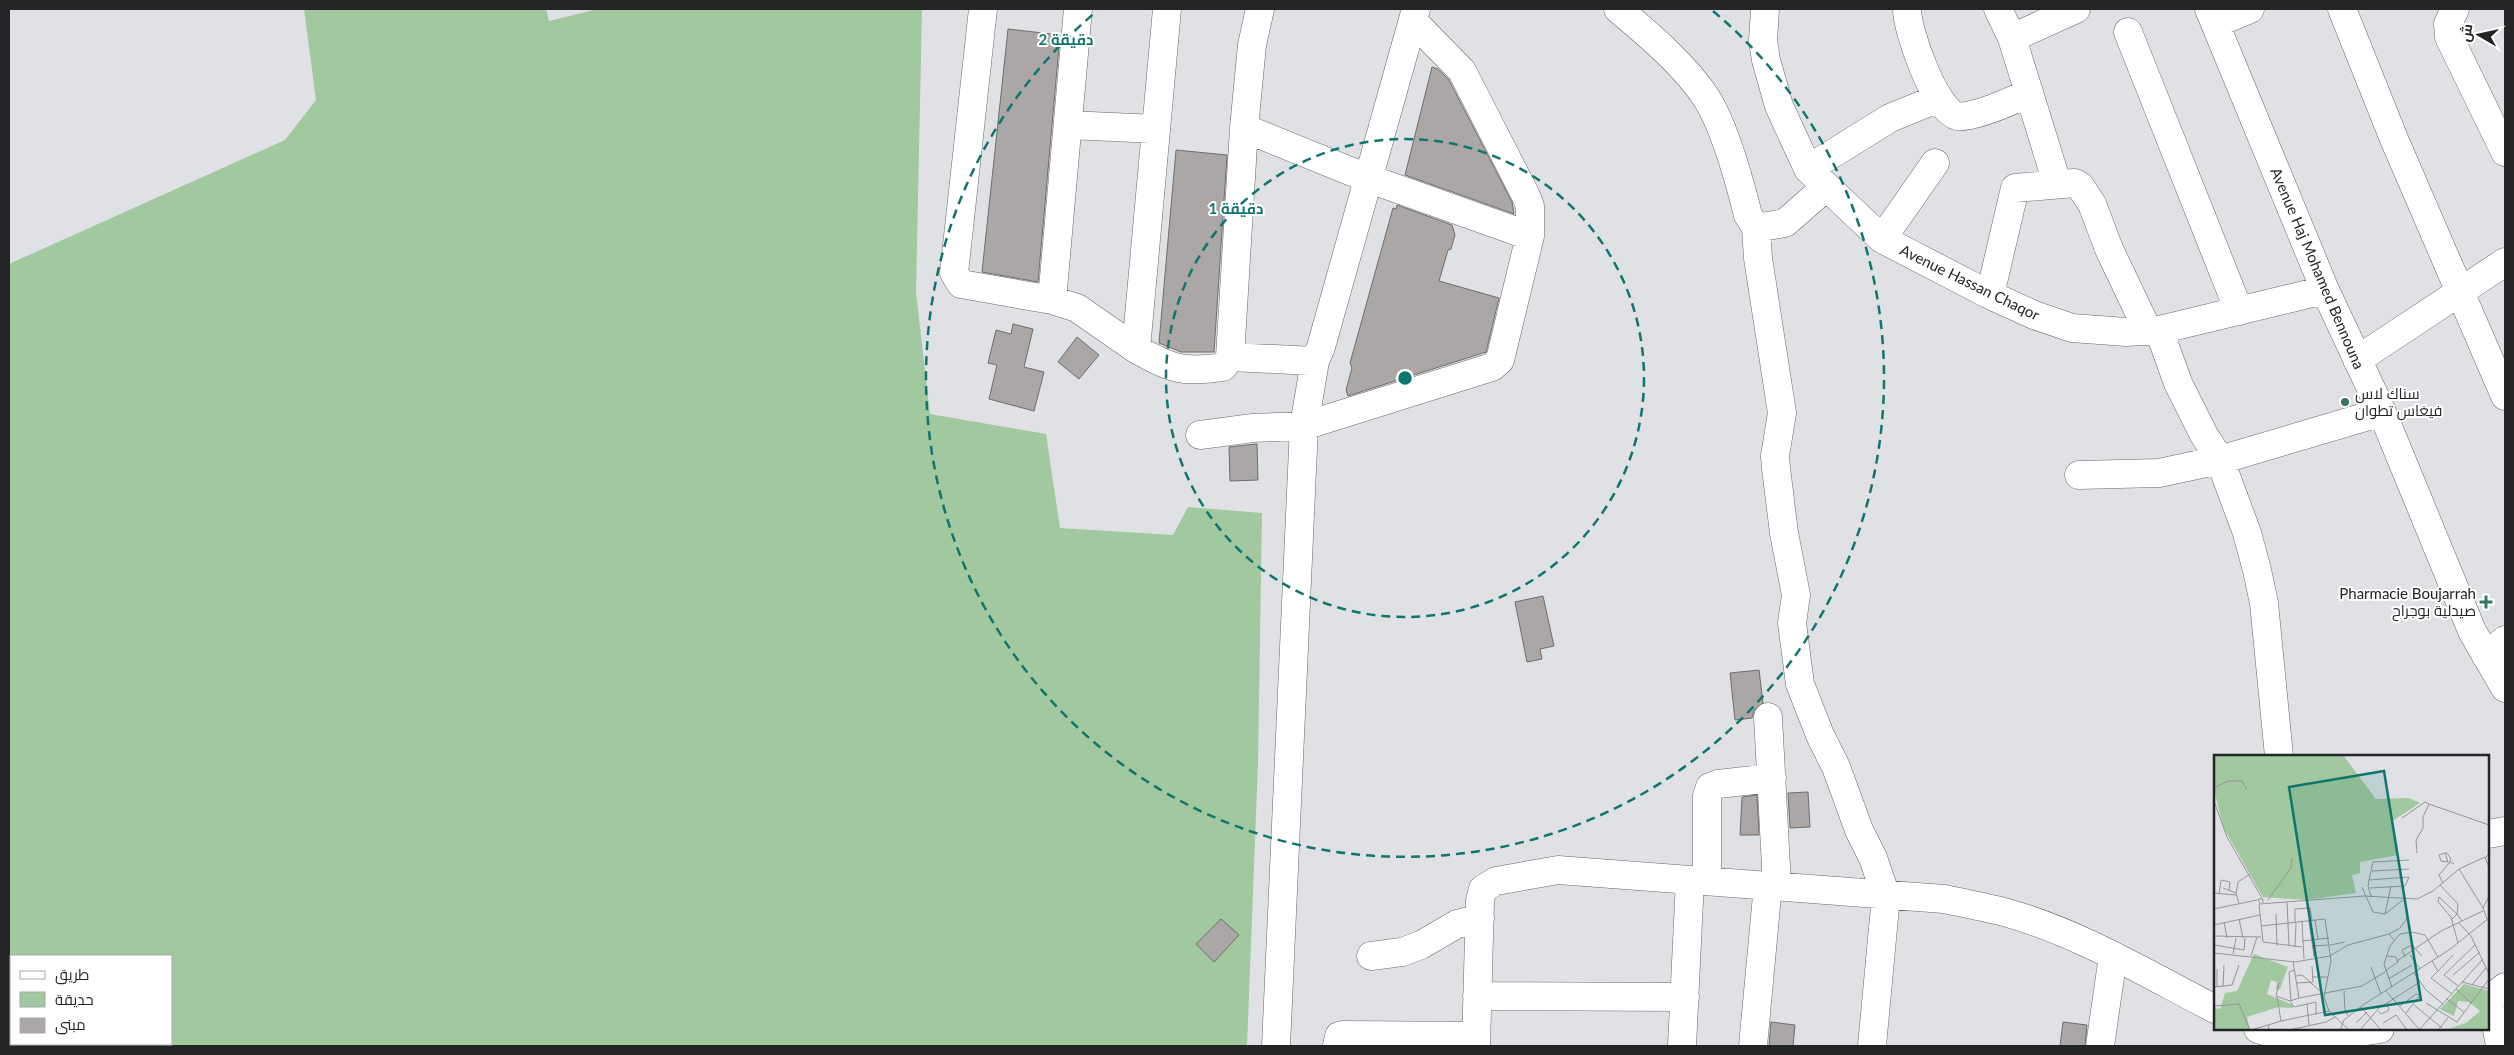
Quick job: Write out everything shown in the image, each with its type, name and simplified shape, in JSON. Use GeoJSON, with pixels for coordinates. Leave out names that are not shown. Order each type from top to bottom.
{"type":"FeatureCollection","features":[{"type":"Feature","properties":{"kind":"street"},"geometry":{"type":"LineString","coordinates":[[983,9],[954,273],[961,284],[1052,300],[1077,308],[1136,350],[1169,367],[1200,370],[1223,367],[1230,357],[1244,128],[1252,45],[1260,9]]}},
{"type":"Feature","properties":{"kind":"street"},"geometry":{"type":"LineString","coordinates":[[1052,300],[1078,9]]}},
{"type":"Feature","properties":{"kind":"street"},"geometry":{"type":"LineString","coordinates":[[1136,350],[1167,9]]}},
{"type":"Feature","properties":{"kind":"street"},"geometry":{"type":"LineString","coordinates":[[1618,9],[1663,47],[1707,98],[1717,120],[1748,215],[1756,228],[1758,258],[1782,412],[1775,456],[1784,533],[1796,596],[1792,623],[1800,684],[1820,735],[1836,767],[1859,830],[1873,858],[1886,896],[1872,1046]]}},
{"type":"Feature","properties":{"kind":"street","name":"Avenue Hassan Chaqor"},"geometry":{"type":"LineString","coordinates":[[1765,9],[1763,41],[1766,60],[1779,106],[1817,178],[1882,239],[1990,295],[2034,315],[2072,328],[2126,332],[2154,331],[2325,290]]}},
{"type":"Feature","properties":{"kind":"street"},"geometry":{"type":"LineString","coordinates":[[1907,9],[1915,47],[1946,110],[1960,117],[2029,93]]}},
{"type":"Feature","properties":{"kind":"street"},"geometry":{"type":"LineString","coordinates":[[1998,9],[2012,38],[2057,183]]}},
{"type":"Feature","properties":{"kind":"street"},"geometry":{"type":"LineString","coordinates":[[2012,38],[2076,9]]}},
{"type":"Feature","properties":{"kind":"street"},"geometry":{"type":"LineString","coordinates":[[2212,16],[2250,9]]}},
{"type":"Feature","properties":{"kind":"street"},"geometry":{"type":"LineString","coordinates":[[2342,9],[2394,139],[2462,291],[2499,365],[2505,396]]}},
{"type":"Feature","properties":{"kind":"street"},"geometry":{"type":"LineString","coordinates":[[2455,9],[2448,24],[2449,37],[2505,152]]}},
{"type":"Feature","properties":{"kind":"street"},"geometry":{"type":"LineString","coordinates":[[1276,1046],[1304,426],[1315,361],[1321,347],[1367,178],[1415,15]]}},
{"type":"Feature","properties":{"kind":"street"},"geometry":{"type":"LineString","coordinates":[[1200,435],[1254,428],[1304,426],[1492,367],[1500,360],[1530,236],[1530,206],[1462,71],[1415,15]]}},
{"type":"Feature","properties":{"kind":"street","name":"Avenue Haj Mohamed Bennouna"},"geometry":{"type":"LineString","coordinates":[[2212,16],[2325,290],[2382,412],[2472,631],[2496,648],[2505,688]]}},
{"type":"Feature","properties":{"kind":"street"},"geometry":{"type":"LineString","coordinates":[[2128,32],[2239,311]]}},
{"type":"Feature","properties":{"kind":"street"},"geometry":{"type":"LineString","coordinates":[[1756,228],[1785,223],[1817,178],[1890,118],[1939,98]]}},
{"type":"Feature","properties":{"kind":"street"},"geometry":{"type":"LineString","coordinates":[[1069,125],[1156,129]]}},
{"type":"Feature","properties":{"kind":"street"},"geometry":{"type":"LineString","coordinates":[[1244,128],[1367,178],[1530,236]]}},
{"type":"Feature","properties":{"kind":"street"},"geometry":{"type":"LineString","coordinates":[[1882,239],[1935,163]]}},
{"type":"Feature","properties":{"kind":"street"},"geometry":{"type":"LineString","coordinates":[[1990,295],[2015,188],[2057,183],[2078,184],[2092,204],[2109,249],[2154,331],[2204,435],[2220,460],[2247,533],[2258,570],[2264,603],[2279,755]]}},
{"type":"Feature","properties":{"kind":"street"},"geometry":{"type":"LineString","coordinates":[[2357,360],[2505,262]]}},
{"type":"Feature","properties":{"kind":"street"},"geometry":{"type":"LineString","coordinates":[[1230,357],[1315,361]]}},
{"type":"Feature","properties":{"kind":"street"},"geometry":{"type":"LineString","coordinates":[[2079,475],[2159,473],[2220,460],[2382,412]]}},
{"type":"Feature","properties":{"kind":"street"},"geometry":{"type":"LineString","coordinates":[[1753,1046],[1773,886],[1772,778],[1768,717]]}},
{"type":"Feature","properties":{"kind":"street"},"geometry":{"type":"LineString","coordinates":[[1682,1046],[1685,997],[1707,796],[1710,787],[1718,784],[1772,778]]}},
{"type":"Feature","properties":{"kind":"street"},"geometry":{"type":"LineString","coordinates":[[2489,834],[2505,832]]}},
{"type":"Feature","properties":{"kind":"street"},"geometry":{"type":"LineString","coordinates":[[1337,1046],[1339,1036],[1344,1035],[1476,1041],[1481,895],[1485,886],[1516,876],[1558,870],[1944,899],[2004,912],[2055,930],[2113,956],[2214,1008]]}},
{"type":"Feature","properties":{"kind":"street"},"geometry":{"type":"LineString","coordinates":[[1371,956],[1402,952],[1421,945],[1456,924],[1480,918]]}},
{"type":"Feature","properties":{"kind":"street"},"geometry":{"type":"LineString","coordinates":[[2100,1046],[2113,956]]}},
{"type":"Feature","properties":{"kind":"street"},"geometry":{"type":"LineString","coordinates":[[2489,1000],[2505,987]]}},
{"type":"Feature","properties":{"kind":"street"},"geometry":{"type":"LineString","coordinates":[[1478,996],[1685,997]]}},
{"type":"Feature","properties":{"kind":"street"},"geometry":{"type":"LineString","coordinates":[[2489,1010],[2495,1019],[2500,1046]]}},
{"type":"Feature","properties":{"kind":"street"},"geometry":{"type":"LineString","coordinates":[[2264,1034],[2320,1035],[2370,1030]]}},
{"type":"Feature","properties":{"kind":"green space"},"geometry":{"type":"Polygon","coordinates":[[[304,9],[546,9],[549,21],[598,9],[922,9],[916,292],[930,414],[1046,434],[1060,528],[1173,535],[1188,507],[1262,513],[1258,763],[1247,1046],[9,1046],[9,264],[285,140],[316,100],[304,9]]]}},
{"type":"Feature","properties":{"kind":"building"},"geometry":{"type":"Polygon","coordinates":[[[1008,29],[1060,35],[1038,282],[982,272],[1008,29]]]}},
{"type":"Feature","properties":{"kind":"building"},"geometry":{"type":"Polygon","coordinates":[[[1432,67],[1438,69],[1449,80],[1512,202],[1514,214],[1405,175],[1432,67]]]}},
{"type":"Feature","properties":{"kind":"building"},"geometry":{"type":"Polygon","coordinates":[[[1176,150],[1227,155],[1214,352],[1181,352],[1159,343],[1176,150]]]}},
{"type":"Feature","properties":{"kind":"building"},"geometry":{"type":"Polygon","coordinates":[[[1397,205],[1452,225],[1455,235],[1451,249],[1448,250],[1439,281],[1499,298],[1486,352],[1348,396],[1346,390],[1352,368],[1350,363],[1393,208],[1396,209],[1397,205]]]}},
{"type":"Feature","properties":{"kind":"building"},"geometry":{"type":"Polygon","coordinates":[[[1013,324],[1033,329],[1024,367],[1044,372],[1034,411],[989,399],[997,365],[988,363],[996,330],[1011,334],[1013,324]]]}},
{"type":"Feature","properties":{"kind":"building"},"geometry":{"type":"Polygon","coordinates":[[[1077,337],[1099,355],[1079,379],[1058,362],[1077,337]]]}},
{"type":"Feature","properties":{"kind":"building"},"geometry":{"type":"Polygon","coordinates":[[[1257,444],[1258,480],[1230,481],[1229,447],[1257,444]]]}},
{"type":"Feature","properties":{"kind":"building"},"geometry":{"type":"Polygon","coordinates":[[[1543,596],[1554,646],[1540,649],[1542,659],[1527,662],[1515,602],[1543,596]]]}},
{"type":"Feature","properties":{"kind":"building"},"geometry":{"type":"Polygon","coordinates":[[[1759,670],[1763,703],[1754,710],[1752,718],[1735,720],[1730,673],[1759,670]]]}},
{"type":"Feature","properties":{"kind":"building"},"geometry":{"type":"Polygon","coordinates":[[[1808,792],[1810,827],[1790,828],[1788,793],[1808,792]]]}},
{"type":"Feature","properties":{"kind":"building"},"geometry":{"type":"Polygon","coordinates":[[[1757,795],[1759,835],[1740,835],[1742,797],[1757,795]]]}},
{"type":"Feature","properties":{"kind":"building"},"geometry":{"type":"Polygon","coordinates":[[[1221,919],[1239,935],[1214,962],[1196,944],[1221,919]]]}},
{"type":"Feature","properties":{"kind":"building"},"geometry":{"type":"Polygon","coordinates":[[[1771,1022],[1795,1025],[1793,1046],[1769,1046],[1771,1022]]]}},
{"type":"Feature","properties":{"kind":"building"},"geometry":{"type":"Polygon","coordinates":[[[2063,1022],[2087,1025],[2085,1046],[2060,1046],[2063,1022]]]}},
{"type":"Feature","properties":{"kind":"place","name":"سناك لاس فيغاس تطوان"},"geometry":{"type":"Point","coordinates":[2345,402]}},
{"type":"Feature","properties":{"kind":"place","name":"Pharmacie Boujarrah صيدلية بوجراح"},"geometry":{"type":"Point","coordinates":[2486,602]}}]}
